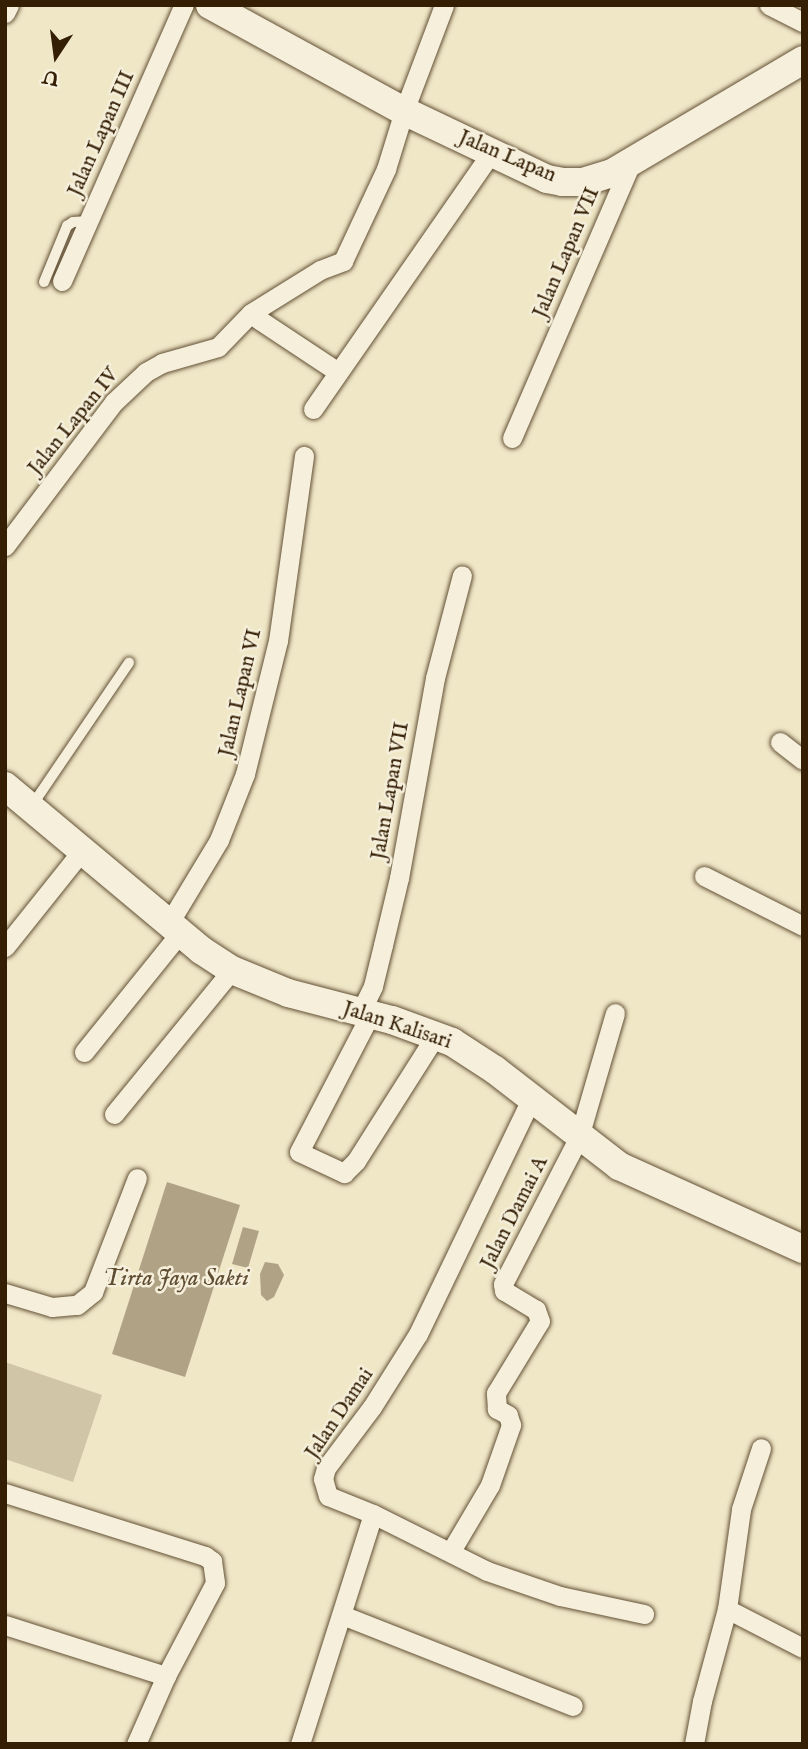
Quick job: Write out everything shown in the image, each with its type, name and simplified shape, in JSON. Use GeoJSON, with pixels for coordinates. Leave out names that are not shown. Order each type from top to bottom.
{"type":"FeatureCollection","features":[{"type":"Feature","properties":{"kind":"street"},"geometry":{"type":"LineString","coordinates":[[5,13],[9,5]]}},
{"type":"Feature","properties":{"kind":"street","name":"Jalan Lapan III"},"geometry":{"type":"LineString","coordinates":[[53,282],[88,221],[184,5]]}},
{"type":"Feature","properties":{"kind":"street","name":"Jalan Lapan"},"geometry":{"type":"LineString","coordinates":[[210,5],[404,111],[491,153],[562,182],[593,179],[631,163],[803,60]]}},
{"type":"Feature","properties":{"kind":"street","name":"Jalan Lapan IV"},"geometry":{"type":"LineString","coordinates":[[5,546],[114,402],[146,372],[162,363],[218,346],[251,313],[320,270],[343,261],[386,169],[404,111],[444,5]]}},
{"type":"Feature","properties":{"kind":"street"},"geometry":{"type":"LineString","coordinates":[[769,5],[803,22]]}},
{"type":"Feature","properties":{"kind":"street"},"geometry":{"type":"LineString","coordinates":[[313,409],[491,153]]}},
{"type":"Feature","properties":{"kind":"street","name":"Jalan Lapan VII"},"geometry":{"type":"LineString","coordinates":[[512,438],[631,163]]}},
{"type":"Feature","properties":{"kind":"street"},"geometry":{"type":"LineString","coordinates":[[258,319],[338,372]]}},
{"type":"Feature","properties":{"kind":"street","name":"Jalan Lapan VI"},"geometry":{"type":"LineString","coordinates":[[84,1052],[175,928],[219,840],[245,774],[278,641],[304,456]]}},
{"type":"Feature","properties":{"kind":"street","name":"Jalan Lapan VII"},"geometry":{"type":"LineString","coordinates":[[436,1035],[356,1161],[344,1173],[299,1152],[365,1014],[373,986],[399,878],[435,678],[462,575]]}},
{"type":"Feature","properties":{"kind":"street"},"geometry":{"type":"LineString","coordinates":[[780,742],[803,760]]}},
{"type":"Feature","properties":{"kind":"street","name":"Jalan Kalisari"},"geometry":{"type":"LineString","coordinates":[[5,786],[84,848],[175,928],[232,970],[288,993],[436,1035],[471,1052],[579,1137],[636,1175],[803,1250]]}},
{"type":"Feature","properties":{"kind":"street"},"geometry":{"type":"LineString","coordinates":[[5,947],[84,848]]}},
{"type":"Feature","properties":{"kind":"street"},"geometry":{"type":"LineString","coordinates":[[704,876],[803,926]]}},
{"type":"Feature","properties":{"kind":"street"},"geometry":{"type":"LineString","coordinates":[[114,1114],[232,970]]}},
{"type":"Feature","properties":{"kind":"street"},"geometry":{"type":"LineString","coordinates":[[579,1137],[615,1013]]}},
{"type":"Feature","properties":{"kind":"street","name":"Jalan Damai"},"geometry":{"type":"LineString","coordinates":[[373,1514],[328,1496],[323,1479],[326,1468],[372,1407],[418,1335],[531,1099]]}},
{"type":"Feature","properties":{"kind":"street","name":"Jalan Damai A"},"geometry":{"type":"LineString","coordinates":[[451,1551],[490,1485],[511,1425],[508,1415],[497,1409],[496,1393],[540,1321],[537,1310],[504,1290],[503,1284],[579,1137]]}},
{"type":"Feature","properties":{"kind":"street"},"geometry":{"type":"LineString","coordinates":[[5,1293],[52,1307],[77,1305],[93,1292],[137,1178]]}},
{"type":"Feature","properties":{"kind":"street"},"geometry":{"type":"LineString","coordinates":[[694,1744],[702,1701],[727,1609],[741,1509],[761,1448]]}},
{"type":"Feature","properties":{"kind":"street"},"geometry":{"type":"LineString","coordinates":[[5,1493],[205,1556],[212,1562],[215,1583],[166,1676],[136,1744]]}},
{"type":"Feature","properties":{"kind":"street"},"geometry":{"type":"LineString","coordinates":[[300,1744],[373,1514],[488,1572],[559,1596],[644,1614]]}},
{"type":"Feature","properties":{"kind":"street"},"geometry":{"type":"LineString","coordinates":[[727,1609],[803,1648]]}},
{"type":"Feature","properties":{"kind":"street"},"geometry":{"type":"LineString","coordinates":[[342,1615],[573,1706]]}},
{"type":"Feature","properties":{"kind":"street"},"geometry":{"type":"LineString","coordinates":[[5,1625],[166,1676]]}},
{"type":"Feature","properties":{"kind":"lane"},"geometry":{"type":"LineString","coordinates":[[31,807],[129,663]]}},
{"type":"Feature","properties":{"kind":"shaded area"},"geometry":{"type":"Polygon","coordinates":[[[5,1362],[102,1395],[73,1482],[5,1459],[5,1362]]]}},
{"type":"Feature","properties":{"kind":"water","name":"Tirta Jaya Sakti"},"geometry":{"type":"Polygon","coordinates":[[[167,1182],[240,1205],[185,1377],[112,1354],[167,1182]]]}},
{"type":"Feature","properties":{"kind":"water"},"geometry":{"type":"Polygon","coordinates":[[[243,1227],[259,1231],[248,1268],[232,1264],[243,1227]]]}},
{"type":"Feature","properties":{"kind":"water"},"geometry":{"type":"Polygon","coordinates":[[[265,1262],[278,1264],[284,1275],[274,1297],[267,1301],[261,1295],[260,1274],[265,1262]]]}}]}
